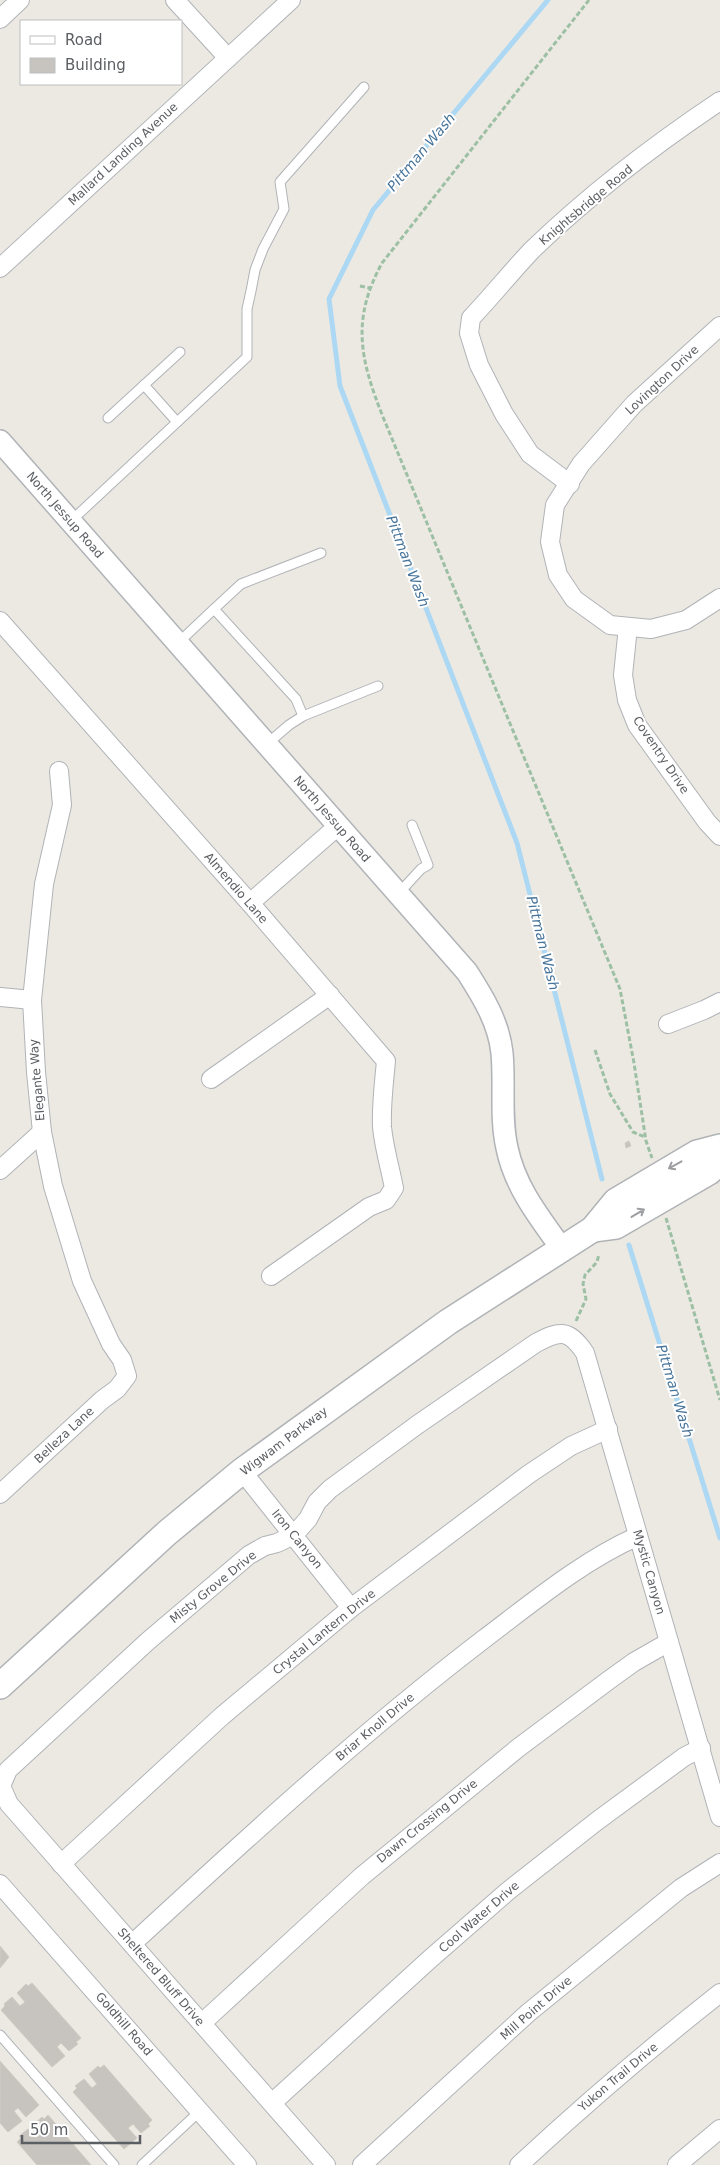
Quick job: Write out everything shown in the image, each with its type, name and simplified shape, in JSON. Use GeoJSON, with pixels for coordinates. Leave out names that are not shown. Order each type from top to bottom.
{"type":"FeatureCollection","features":[{"type":"Feature","properties":{"kind":"main road","name":"Wigwam Parkway"},"geometry":{"type":"LineString","coordinates":[[0,1686],[167,1533],[242,1471],[448,1322],[593,1229],[616,1201],[697,1153],[720,1147]]}},
{"type":"Feature","properties":{"kind":"main road","name":"Wigwam Parkway"},"geometry":{"type":"LineString","coordinates":[[593,1229],[616,1226],[708,1172],[720,1161]]}},
{"type":"Feature","properties":{"kind":"street"},"geometry":{"type":"LineString","coordinates":[[0,19],[20,0]]}},
{"type":"Feature","properties":{"kind":"street"},"geometry":{"type":"LineString","coordinates":[[175,0],[228,58]]}},
{"type":"Feature","properties":{"kind":"street","name":"Mallard Landing Avenue"},"geometry":{"type":"LineString","coordinates":[[0,268],[291,0]]}},
{"type":"Feature","properties":{"kind":"street","name":"Knightsbridge Road"},"geometry":{"type":"LineString","coordinates":[[570,484],[530,454],[504,414],[479,365],[469,333],[471,318],[532,251],[568,218],[674,132],[720,101]]}},
{"type":"Feature","properties":{"kind":"street","name":"Lovington Drive"},"geometry":{"type":"LineString","coordinates":[[570,484],[581,464],[634,404],[720,326]]}},
{"type":"Feature","properties":{"kind":"street","name":"North Jessup Road"},"geometry":{"type":"LineString","coordinates":[[0,441],[467,972],[496,1025],[502,1052],[503,1119],[507,1149],[515,1177],[530,1204],[562,1248]]}},
{"type":"Feature","properties":{"kind":"street"},"geometry":{"type":"LineString","coordinates":[[570,484],[555,505],[550,542],[558,575],[574,599],[610,625],[651,629],[686,620],[720,598]]}},
{"type":"Feature","properties":{"kind":"street","name":"Almendio Lane"},"geometry":{"type":"LineString","coordinates":[[0,620],[250,903],[386,1061],[382,1127],[394,1188],[386,1200],[369,1207],[271,1276]]}},
{"type":"Feature","properties":{"kind":"street","name":"Coventry Drive"},"geometry":{"type":"LineString","coordinates":[[628,627],[623,675],[627,700],[637,724],[707,822],[720,836]]}},
{"type":"Feature","properties":{"kind":"street","name":"Elegante Way"},"geometry":{"type":"LineString","coordinates":[[59,771],[62,804],[44,884],[32,1000],[42,1132],[53,1186],[82,1281],[111,1344],[122,1360],[127,1376]]}},
{"type":"Feature","properties":{"kind":"street"},"geometry":{"type":"LineString","coordinates":[[250,903],[338,826]]}},
{"type":"Feature","properties":{"kind":"street"},"geometry":{"type":"LineString","coordinates":[[211,1079],[330,995]]}},
{"type":"Feature","properties":{"kind":"street"},"geometry":{"type":"LineString","coordinates":[[0,997],[32,1000]]}},
{"type":"Feature","properties":{"kind":"street"},"geometry":{"type":"LineString","coordinates":[[668,1024],[720,1002]]}},
{"type":"Feature","properties":{"kind":"street"},"geometry":{"type":"LineString","coordinates":[[0,1170],[42,1132]]}},
{"type":"Feature","properties":{"kind":"street"},"geometry":{"type":"LineString","coordinates":[[294,1536],[308,1519],[317,1502],[401,1436],[536,1343],[552,1334],[568,1335]]}},
{"type":"Feature","properties":{"kind":"street","name":"Mystic Canyon"},"geometry":{"type":"LineString","coordinates":[[568,1335],[577,1341],[585,1353],[720,1817]]}},
{"type":"Feature","properties":{"kind":"street","name":"Belleza Lane"},"geometry":{"type":"LineString","coordinates":[[0,1494],[102,1400],[117,1389],[127,1376]]}},
{"type":"Feature","properties":{"kind":"street","name":"Crystal Lantern Drive"},"geometry":{"type":"LineString","coordinates":[[61,1864],[222,1716],[351,1608],[529,1474],[570,1446],[608,1429]]}},
{"type":"Feature","properties":{"kind":"street","name":"Iron Canyon"},"geometry":{"type":"LineString","coordinates":[[242,1471],[351,1608]]}},
{"type":"Feature","properties":{"kind":"street","name":"Misty Grove Drive"},"geometry":{"type":"LineString","coordinates":[[1,1786],[8,1770],[148,1641],[249,1555],[265,1546],[294,1536]]}},
{"type":"Feature","properties":{"kind":"street","name":"Briar Knoll Drive"},"geometry":{"type":"LineString","coordinates":[[132,1944],[294,1795],[376,1724],[453,1663],[578,1570],[616,1546],[638,1536]]}},
{"type":"Feature","properties":{"kind":"street","name":"Dawn Crossing Drive"},"geometry":{"type":"LineString","coordinates":[[202,2023],[362,1876],[443,1808],[609,1680],[634,1662],[669,1642]]}},
{"type":"Feature","properties":{"kind":"street","name":"Cool Water Drive"},"geometry":{"type":"LineString","coordinates":[[272,2103],[430,1959],[508,1891],[596,1821],[684,1757],[701,1748]]}},
{"type":"Feature","properties":{"kind":"street","name":"Sheltered Bluff Drive"},"geometry":{"type":"LineString","coordinates":[[1,1786],[9,1804],[326,2165]]}},
{"type":"Feature","properties":{"kind":"street","name":"Mill Point Drive"},"geometry":{"type":"LineString","coordinates":[[362,2165],[528,2013],[681,1888],[720,1863]]}},
{"type":"Feature","properties":{"kind":"street","name":"Goldhill Road"},"geometry":{"type":"LineString","coordinates":[[0,1884],[247,2165]]}},
{"type":"Feature","properties":{"kind":"street","name":"Yukon Trail Drive"},"geometry":{"type":"LineString","coordinates":[[519,2165],[581,2107],[720,1993]]}},
{"type":"Feature","properties":{"kind":"street"},"geometry":{"type":"LineString","coordinates":[[677,2165],[720,2129]]}},
{"type":"Feature","properties":{"kind":"lane"},"geometry":{"type":"LineString","coordinates":[[70,521],[247,357],[247,309],[250,291],[263,249],[284,209],[280,182],[364,87]]}},
{"type":"Feature","properties":{"kind":"lane"},"geometry":{"type":"LineString","coordinates":[[108,418],[180,352]]}},
{"type":"Feature","properties":{"kind":"lane"},"geometry":{"type":"LineString","coordinates":[[144,386],[177,422]]}},
{"type":"Feature","properties":{"kind":"lane"},"geometry":{"type":"LineString","coordinates":[[178,644],[241,584],[321,553]]}},
{"type":"Feature","properties":{"kind":"lane"},"geometry":{"type":"LineString","coordinates":[[214,609],[296,699],[303,716]]}},
{"type":"Feature","properties":{"kind":"lane"},"geometry":{"type":"LineString","coordinates":[[266,744],[303,716],[378,686]]}},
{"type":"Feature","properties":{"kind":"lane"},"geometry":{"type":"LineString","coordinates":[[398,894],[421,869],[428,865],[412,825]]}},
{"type":"Feature","properties":{"kind":"lane"},"geometry":{"type":"LineString","coordinates":[[0,2035],[114,2165]]}},
{"type":"Feature","properties":{"kind":"lane"},"geometry":{"type":"LineString","coordinates":[[142,2165],[200,2111]]}},
{"type":"Feature","properties":{"kind":"path"},"geometry":{"type":"LineString","coordinates":[[589,0],[382,263],[370,288],[361,325],[362,353],[369,382],[620,989],[646,1138],[654,1165]]}},
{"type":"Feature","properties":{"kind":"path"},"geometry":{"type":"LineString","coordinates":[[360,286],[370,288]]}},
{"type":"Feature","properties":{"kind":"path"},"geometry":{"type":"LineString","coordinates":[[596,1050],[610,1094],[633,1132],[646,1138]]}},
{"type":"Feature","properties":{"kind":"path"},"geometry":{"type":"LineString","coordinates":[[664,1215],[720,1400]]}},
{"type":"Feature","properties":{"kind":"path"},"geometry":{"type":"LineString","coordinates":[[568,1335],[586,1299],[583,1284],[585,1275],[597,1262],[599,1254]]}},
{"type":"Feature","properties":{"kind":"building"},"geometry":{"type":"Polygon","coordinates":[[[629,1141],[631,1146],[626,1148],[625,1143],[629,1141]]]}},
{"type":"Feature","properties":{"kind":"building"},"geometry":{"type":"Polygon","coordinates":[[[0,1946],[9,1957],[0,1968],[0,1946]]]}},
{"type":"Feature","properties":{"kind":"building"},"geometry":{"type":"Polygon","coordinates":[[[32,1983],[81,2038],[76,2042],[78,2044],[69,2051],[61,2043],[57,2047],[65,2056],[52,2067],[1,2010],[5,2006],[4,2004],[12,1997],[20,2006],[25,2002],[17,1993],[26,1984],[28,1986],[32,1983]]]}},
{"type":"Feature","properties":{"kind":"building"},"geometry":{"type":"Polygon","coordinates":[[[0,2061],[39,2105],[26,2117],[18,2108],[14,2111],[22,2121],[8,2132],[0,2123],[0,2061]]]}},
{"type":"Feature","properties":{"kind":"building"},"geometry":{"type":"Polygon","coordinates":[[[104,2065],[152,2120],[148,2124],[150,2126],[141,2133],[133,2124],[128,2128],[137,2138],[124,2149],[73,2092],[77,2088],[75,2086],[84,2079],[92,2088],[97,2084],[89,2074],[98,2066],[100,2068],[104,2065]]]}},
{"type":"Feature","properties":{"kind":"building"},"geometry":{"type":"Polygon","coordinates":[[[48,2115],[91,2165],[37,2165],[17,2142],[21,2138],[19,2136],[28,2129],[36,2138],[41,2134],[33,2125],[42,2117],[44,2119],[48,2115]]]}},
{"type":"Feature","properties":{"kind":"waterway","name":"Pittman Wash"},"geometry":{"type":"LineString","coordinates":[[548,0],[373,210],[329,299],[340,386],[517,843],[602,1179]]}},
{"type":"Feature","properties":{"kind":"waterway","name":"Pittman Wash"},"geometry":{"type":"LineString","coordinates":[[629,1245],[720,1538]]}}]}
